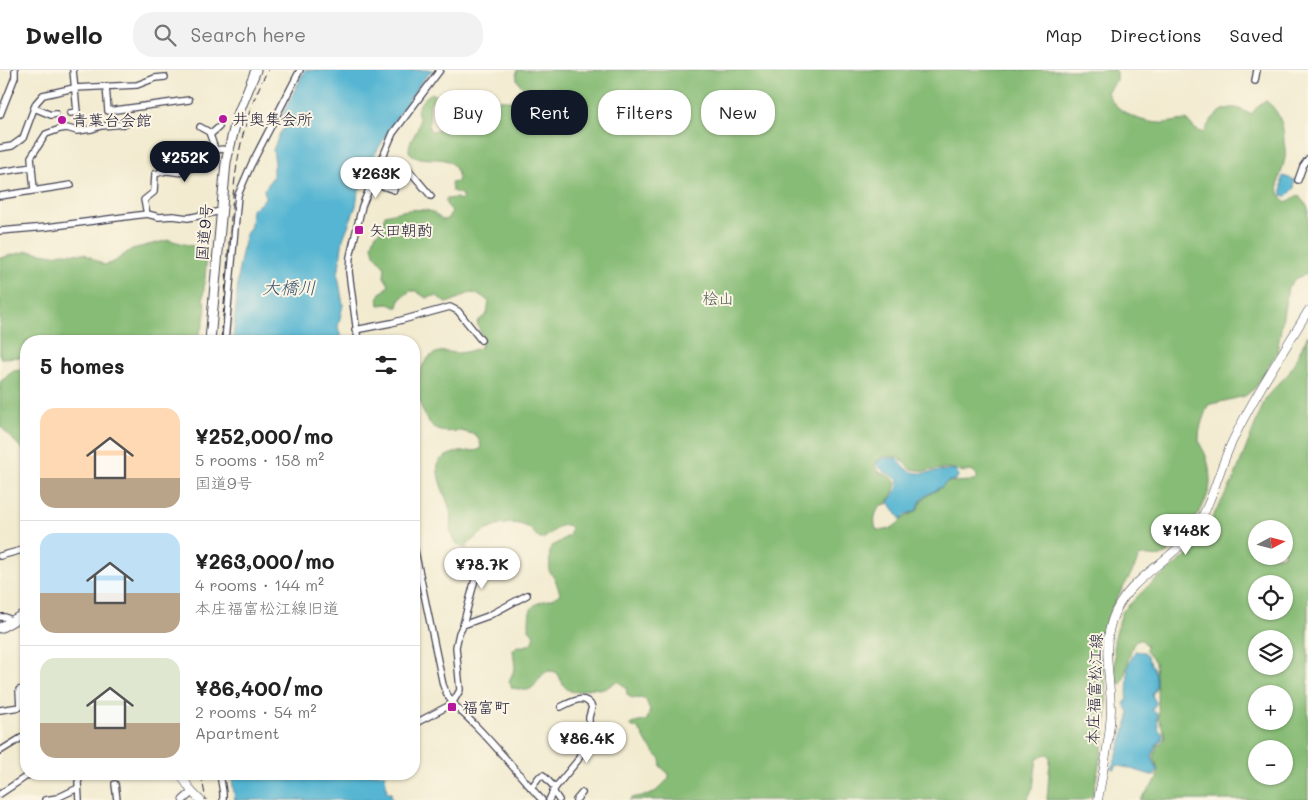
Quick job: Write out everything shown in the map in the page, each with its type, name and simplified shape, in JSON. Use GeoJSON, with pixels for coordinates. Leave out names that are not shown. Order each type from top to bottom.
{"type":"FeatureCollection","features":[{"type":"Feature","properties":{"kind":"highway","name":"国道9号"},"geometry":{"type":"LineString","coordinates":[[211,335],[228,150],[237,117],[256,70]]}},
{"type":"Feature","properties":{"kind":"highway"},"geometry":{"type":"LineString","coordinates":[[0,628],[20,616]]}},
{"type":"Feature","properties":{"kind":"main road","name":"本庄福富松江線"},"geometry":{"type":"LineString","coordinates":[[1098,800],[1110,713],[1107,648],[1112,619],[1126,593],[1139,580],[1170,556],[1193,531],[1209,501],[1231,445],[1244,419],[1308,311]]}},
{"type":"Feature","properties":{"kind":"main road"},"geometry":{"type":"LineString","coordinates":[[184,780],[196,796]]}},
{"type":"Feature","properties":{"kind":"street"},"geometry":{"type":"LineString","coordinates":[[0,115],[15,78],[15,70]]}},
{"type":"Feature","properties":{"kind":"street"},"geometry":{"type":"LineString","coordinates":[[74,70],[77,112]]}},
{"type":"Feature","properties":{"kind":"street"},"geometry":{"type":"LineString","coordinates":[[226,335],[238,195],[255,157],[300,70]]}},
{"type":"Feature","properties":{"kind":"street"},"geometry":{"type":"LineString","coordinates":[[356,335],[350,288],[350,257],[362,206],[393,133],[440,70]]}},
{"type":"Feature","properties":{"kind":"street"},"geometry":{"type":"LineString","coordinates":[[1255,81],[1257,70]]}},
{"type":"Feature","properties":{"kind":"street"},"geometry":{"type":"LineString","coordinates":[[0,148],[12,146],[23,138],[38,99],[43,95],[74,88],[137,85],[155,78],[166,77]]}},
{"type":"Feature","properties":{"kind":"street"},"geometry":{"type":"LineString","coordinates":[[106,86],[107,111],[189,100]]}},
{"type":"Feature","properties":{"kind":"street"},"geometry":{"type":"LineString","coordinates":[[34,108],[51,115],[56,114]]}},
{"type":"Feature","properties":{"kind":"street"},"geometry":{"type":"LineString","coordinates":[[34,190],[31,156],[46,134],[67,128],[77,131],[101,126],[126,124]]}},
{"type":"Feature","properties":{"kind":"street"},"geometry":{"type":"LineString","coordinates":[[200,127],[210,134],[215,149]]}},
{"type":"Feature","properties":{"kind":"street"},"geometry":{"type":"LineString","coordinates":[[210,134],[219,127]]}},
{"type":"Feature","properties":{"kind":"street"},"geometry":{"type":"LineString","coordinates":[[147,214],[144,200],[154,192],[155,174],[168,171],[184,172],[215,149],[228,150]]}},
{"type":"Feature","properties":{"kind":"street"},"geometry":{"type":"LineString","coordinates":[[381,159],[408,169],[431,196]]}},
{"type":"Feature","properties":{"kind":"street"},"geometry":{"type":"LineString","coordinates":[[1298,180],[1303,166],[1308,160]]}},
{"type":"Feature","properties":{"kind":"street"},"geometry":{"type":"LineString","coordinates":[[0,172],[32,167]]}},
{"type":"Feature","properties":{"kind":"street"},"geometry":{"type":"LineString","coordinates":[[371,182],[394,190]]}},
{"type":"Feature","properties":{"kind":"street"},"geometry":{"type":"LineString","coordinates":[[0,196],[70,185]]}},
{"type":"Feature","properties":{"kind":"street"},"geometry":{"type":"LineString","coordinates":[[0,231],[147,214],[159,217],[176,216],[188,218],[221,211]]}},
{"type":"Feature","properties":{"kind":"street"},"geometry":{"type":"LineString","coordinates":[[355,330],[391,323],[450,307],[458,311],[481,340]]}},
{"type":"Feature","properties":{"kind":"street"},"geometry":{"type":"LineString","coordinates":[[0,556],[20,551]]}},
{"type":"Feature","properties":{"kind":"street"},"geometry":{"type":"LineString","coordinates":[[420,721],[452,704],[461,688],[456,647],[479,564],[476,560]]}},
{"type":"Feature","properties":{"kind":"street"},"geometry":{"type":"LineString","coordinates":[[420,575],[443,685],[448,697],[452,704],[474,724],[542,800]]}},
{"type":"Feature","properties":{"kind":"street"},"geometry":{"type":"LineString","coordinates":[[463,625],[483,618],[527,595]]}},
{"type":"Feature","properties":{"kind":"street"},"geometry":{"type":"LineString","coordinates":[[0,617],[5,617],[12,621]]}},
{"type":"Feature","properties":{"kind":"street"},"geometry":{"type":"LineString","coordinates":[[0,710],[20,706],[20,690]]}},
{"type":"Feature","properties":{"kind":"street"},"geometry":{"type":"LineString","coordinates":[[549,800],[554,790],[578,760],[590,728],[589,717],[592,707],[589,702],[580,699],[561,707]]}},
{"type":"Feature","properties":{"kind":"street"},"geometry":{"type":"LineString","coordinates":[[0,751],[20,739]]}},
{"type":"Feature","properties":{"kind":"street"},"geometry":{"type":"LineString","coordinates":[[531,788],[539,777],[543,775],[559,800]]}},
{"type":"Feature","properties":{"kind":"street"},"geometry":{"type":"LineString","coordinates":[[0,794],[21,780]]}},
{"type":"Feature","properties":{"kind":"street"},"geometry":{"type":"LineString","coordinates":[[79,780],[79,800]]}},
{"type":"Feature","properties":{"kind":"street"},"geometry":{"type":"LineString","coordinates":[[221,780],[222,800]]}},
{"type":"Feature","properties":{"kind":"street"},"geometry":{"type":"LineString","coordinates":[[115,784],[117,800]]}},
{"type":"Feature","properties":{"kind":"street"},"geometry":{"type":"LineString","coordinates":[[45,800],[57,798],[78,788]]}},
{"type":"Feature","properties":{"kind":"street"},"geometry":{"type":"LineString","coordinates":[[576,800],[582,794]]}},
{"type":"Feature","properties":{"kind":"street"},"geometry":{"type":"LineString","coordinates":[[183,800],[196,796]]}},
{"type":"Feature","properties":{"kind":"green space","name":"桧山"},"geometry":{"type":"Polygon","coordinates":[[[517,70],[1116,70],[1116,81],[1107,92],[1110,99],[1121,110],[1136,118],[1151,122],[1162,123],[1187,120],[1195,129],[1203,133],[1215,116],[1223,110],[1237,108],[1251,114],[1261,103],[1266,101],[1271,105],[1278,114],[1282,125],[1285,152],[1278,187],[1279,192],[1286,203],[1298,195],[1308,207],[1308,274],[1296,278],[1288,287],[1277,352],[1255,388],[1245,396],[1208,405],[1199,439],[1208,462],[1210,483],[1200,512],[1172,549],[1162,556],[1139,557],[1108,616],[1102,646],[1107,709],[1093,796],[1083,800],[1047,800],[1050,756],[1047,754],[1037,758],[1033,788],[1027,800],[629,800],[650,794],[669,779],[669,774],[661,767],[660,759],[638,729],[631,726],[631,724],[647,720],[650,710],[646,700],[630,697],[627,694],[626,687],[617,681],[604,689],[592,688],[572,692],[564,686],[556,673],[551,671],[544,674],[528,690],[512,688],[509,681],[515,668],[513,650],[517,646],[526,646],[533,642],[534,636],[529,629],[532,608],[539,602],[553,598],[560,593],[555,579],[549,571],[550,550],[551,547],[570,534],[571,528],[568,525],[560,526],[543,539],[540,539],[527,527],[510,523],[484,532],[466,548],[454,541],[451,532],[450,511],[438,476],[438,462],[453,453],[479,450],[481,447],[480,442],[476,435],[461,431],[440,431],[430,424],[420,404],[420,374],[427,359],[438,352],[459,353],[481,347],[483,341],[477,322],[487,314],[489,302],[472,293],[446,303],[436,296],[426,298],[416,291],[410,291],[400,299],[398,307],[389,304],[379,305],[378,297],[380,293],[389,285],[384,277],[385,267],[374,254],[372,245],[375,235],[380,231],[385,215],[406,210],[424,210],[433,212],[443,220],[447,219],[452,211],[446,204],[446,199],[456,198],[461,200],[463,198],[461,194],[452,191],[451,183],[457,182],[458,176],[451,163],[443,160],[418,157],[409,152],[409,146],[419,123],[417,111],[423,100],[433,93],[435,95],[430,104],[429,129],[435,132],[435,135],[501,135],[501,100],[507,100],[511,101],[511,135],[588,135],[588,90],[525,90],[518,81],[517,70]],[[884,456],[876,462],[875,465],[879,472],[892,478],[896,484],[887,504],[881,505],[876,513],[876,529],[888,529],[906,516],[917,511],[919,505],[926,497],[947,482],[974,481],[977,478],[973,471],[964,472],[949,468],[926,471],[910,469],[898,457],[884,456]]]}},
{"type":"Feature","properties":{"kind":"green space"},"geometry":{"type":"Polygon","coordinates":[[[169,240],[200,248],[207,256],[203,298],[206,308],[199,335],[20,335],[20,357],[0,358],[0,258],[28,251],[54,255],[62,253],[85,254],[104,265],[114,262],[132,249],[169,240]]]}},
{"type":"Feature","properties":{"kind":"green space"},"geometry":{"type":"Polygon","coordinates":[[[1308,335],[1308,800],[1140,800],[1157,779],[1158,769],[1154,757],[1157,745],[1162,744],[1165,736],[1159,719],[1155,662],[1146,651],[1147,646],[1142,640],[1136,640],[1133,645],[1124,679],[1121,684],[1117,683],[1114,641],[1122,612],[1146,588],[1194,550],[1233,481],[1266,397],[1289,373],[1308,335]]]}},
{"type":"Feature","properties":{"kind":"green space"},"geometry":{"type":"Polygon","coordinates":[[[20,370],[20,447],[0,426],[0,382],[13,371],[20,370]]]}},
{"type":"Feature","properties":{"kind":"water","name":"大橋川"},"geometry":{"type":"Polygon","coordinates":[[[305,70],[433,70],[422,81],[395,120],[375,154],[358,192],[356,206],[343,239],[338,275],[343,305],[338,327],[340,335],[234,335],[239,269],[245,236],[251,226],[252,209],[265,198],[264,189],[273,178],[275,163],[273,150],[280,133],[292,118],[282,115],[305,70]]]}},
{"type":"Feature","properties":{"kind":"water"},"geometry":{"type":"Polygon","coordinates":[[[1283,176],[1295,180],[1294,189],[1286,197],[1282,196],[1283,176]]]}},
{"type":"Feature","properties":{"kind":"water"},"geometry":{"type":"Polygon","coordinates":[[[883,458],[897,458],[905,468],[914,472],[926,473],[957,470],[958,476],[956,480],[948,482],[927,495],[922,499],[916,511],[906,514],[901,520],[889,502],[898,487],[899,481],[882,470],[876,463],[883,458]]]}},
{"type":"Feature","properties":{"kind":"water"},"geometry":{"type":"Polygon","coordinates":[[[1135,651],[1144,652],[1153,667],[1156,678],[1155,690],[1152,695],[1156,703],[1152,710],[1157,714],[1158,728],[1163,735],[1161,742],[1156,744],[1152,757],[1157,769],[1155,776],[1117,765],[1115,769],[1112,769],[1129,717],[1129,712],[1124,704],[1127,698],[1128,666],[1135,651]]]}},
{"type":"Feature","properties":{"kind":"water"},"geometry":{"type":"Polygon","coordinates":[[[232,780],[386,780],[387,793],[391,793],[392,800],[235,800],[232,780]]]}},
{"type":"Feature","properties":{"kind":"railway"},"geometry":{"type":"LineString","coordinates":[[222,335],[236,169],[251,108],[268,70]]}},
{"type":"Feature","properties":{"kind":"railway"},"geometry":{"type":"LineString","coordinates":[[202,780],[206,800]]}},
{"type":"Feature","properties":{"kind":"place","name":"井奥集会所"},"geometry":{"type":"Point","coordinates":[223,119]}},
{"type":"Feature","properties":{"kind":"place","name":"青葉台会館"},"geometry":{"type":"Point","coordinates":[62,120]}},
{"type":"Feature","properties":{"kind":"place","name":"矢田朝酌"},"geometry":{"type":"Point","coordinates":[359,230]}},
{"type":"Feature","properties":{"kind":"place","name":"福富町"},"geometry":{"type":"Point","coordinates":[452,707]}}]}
